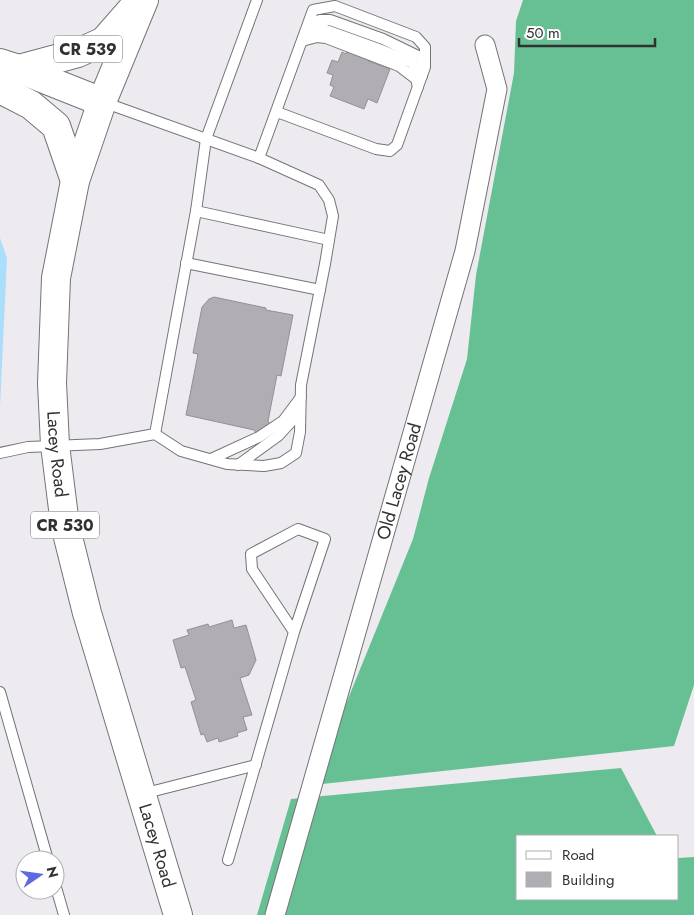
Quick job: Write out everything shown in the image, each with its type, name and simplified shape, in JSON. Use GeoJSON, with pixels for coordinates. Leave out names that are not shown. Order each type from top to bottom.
{"type":"FeatureCollection","features":[{"type":"Feature","properties":{"kind":"main road","name":"CR 539"},"geometry":{"type":"LineString","coordinates":[[10,66],[78,53],[104,41],[139,0]]}},
{"type":"Feature","properties":{"kind":"main road","name":"CR 530"},"geometry":{"type":"LineString","coordinates":[[102,102],[144,0]]}},
{"type":"Feature","properties":{"kind":"main road","name":"CR 539"},"geometry":{"type":"LineString","coordinates":[[10,66],[102,102]]}},
{"type":"Feature","properties":{"kind":"main road"},"geometry":{"type":"LineString","coordinates":[[0,89],[31,105],[56,126],[75,181]]}},
{"type":"Feature","properties":{"kind":"main road","name":"Lacey Road"},"geometry":{"type":"LineString","coordinates":[[102,102],[75,181],[56,278],[52,383],[55,445],[65,525],[87,613],[178,915]]}},
{"type":"Feature","properties":{"kind":"street","name":"Old Lacey Road"},"geometry":{"type":"LineString","coordinates":[[275,915],[465,251],[497,89],[485,45]]}},
{"type":"Feature","properties":{"kind":"lane"},"geometry":{"type":"LineString","coordinates":[[155,434],[196,211],[206,139],[257,0]]}},
{"type":"Feature","properties":{"kind":"lane"},"geometry":{"type":"LineString","coordinates":[[259,158],[313,10],[335,6],[416,37],[425,47],[423,72],[418,87],[397,144],[390,151],[376,149],[277,112]]}},
{"type":"Feature","properties":{"kind":"lane"},"geometry":{"type":"LineString","coordinates":[[305,32],[313,29],[326,30],[402,58],[411,62],[423,72]]}},
{"type":"Feature","properties":{"kind":"lane"},"geometry":{"type":"LineString","coordinates":[[305,32],[317,37],[326,38],[398,66],[416,79],[418,87]]}},
{"type":"Feature","properties":{"kind":"lane"},"geometry":{"type":"LineString","coordinates":[[0,453],[28,447],[100,444],[155,434],[181,451],[238,465],[264,466],[281,464],[296,453],[300,432],[301,385],[333,216],[329,200],[319,185],[259,158],[102,102]]}},
{"type":"Feature","properties":{"kind":"lane"},"geometry":{"type":"LineString","coordinates":[[196,211],[329,240]]}},
{"type":"Feature","properties":{"kind":"lane"},"geometry":{"type":"LineString","coordinates":[[186,264],[320,290]]}},
{"type":"Feature","properties":{"kind":"lane"},"geometry":{"type":"LineString","coordinates":[[210,459],[259,437],[282,421],[300,397]]}},
{"type":"Feature","properties":{"kind":"lane"},"geometry":{"type":"LineString","coordinates":[[238,465],[278,436],[300,412]]}},
{"type":"Feature","properties":{"kind":"lane"},"geometry":{"type":"LineString","coordinates":[[228,860],[294,632],[325,539],[298,529],[251,554],[252,569],[294,632]]}},
{"type":"Feature","properties":{"kind":"lane"},"geometry":{"type":"LineString","coordinates":[[0,692],[45,850]]}},
{"type":"Feature","properties":{"kind":"lane"},"geometry":{"type":"LineString","coordinates":[[141,794],[256,764]]}},
{"type":"Feature","properties":{"kind":"lane"},"geometry":{"type":"LineString","coordinates":[[60,900],[64,915]]}},
{"type":"Feature","properties":{"kind":"green space"},"geometry":{"type":"Polygon","coordinates":[[[523,0],[694,0],[694,685],[674,746],[313,785],[413,539],[429,478],[467,359],[476,275],[514,73],[516,21],[523,0]]]}},
{"type":"Feature","properties":{"kind":"green space"},"geometry":{"type":"Polygon","coordinates":[[[621,768],[656,835],[516,835],[516,900],[679,900],[679,858],[694,857],[694,915],[257,915],[291,799],[621,768]]]}},
{"type":"Feature","properties":{"kind":"water"},"geometry":{"type":"Polygon","coordinates":[[[0,238],[7,258],[0,407],[0,238]]]}},
{"type":"Feature","properties":{"kind":"building"},"geometry":{"type":"Polygon","coordinates":[[[357,26],[378,34],[368,61],[390,69],[377,103],[368,99],[364,109],[330,96],[334,87],[330,85],[333,75],[327,73],[332,60],[338,62],[342,52],[346,54],[357,26]]]}},
{"type":"Feature","properties":{"kind":"building"},"geometry":{"type":"Polygon","coordinates":[[[214,297],[293,315],[281,376],[277,375],[268,421],[278,436],[264,445],[254,430],[186,415],[198,354],[193,353],[202,307],[209,299],[214,297]]]}},
{"type":"Feature","properties":{"kind":"building"},"geometry":{"type":"Polygon","coordinates":[[[232,620],[234,628],[246,625],[256,660],[249,675],[240,678],[252,715],[243,717],[247,730],[237,733],[238,736],[219,742],[218,738],[207,742],[204,734],[201,735],[191,702],[196,700],[185,667],[181,668],[173,640],[189,635],[187,630],[208,624],[209,627],[232,620]]]}}]}
